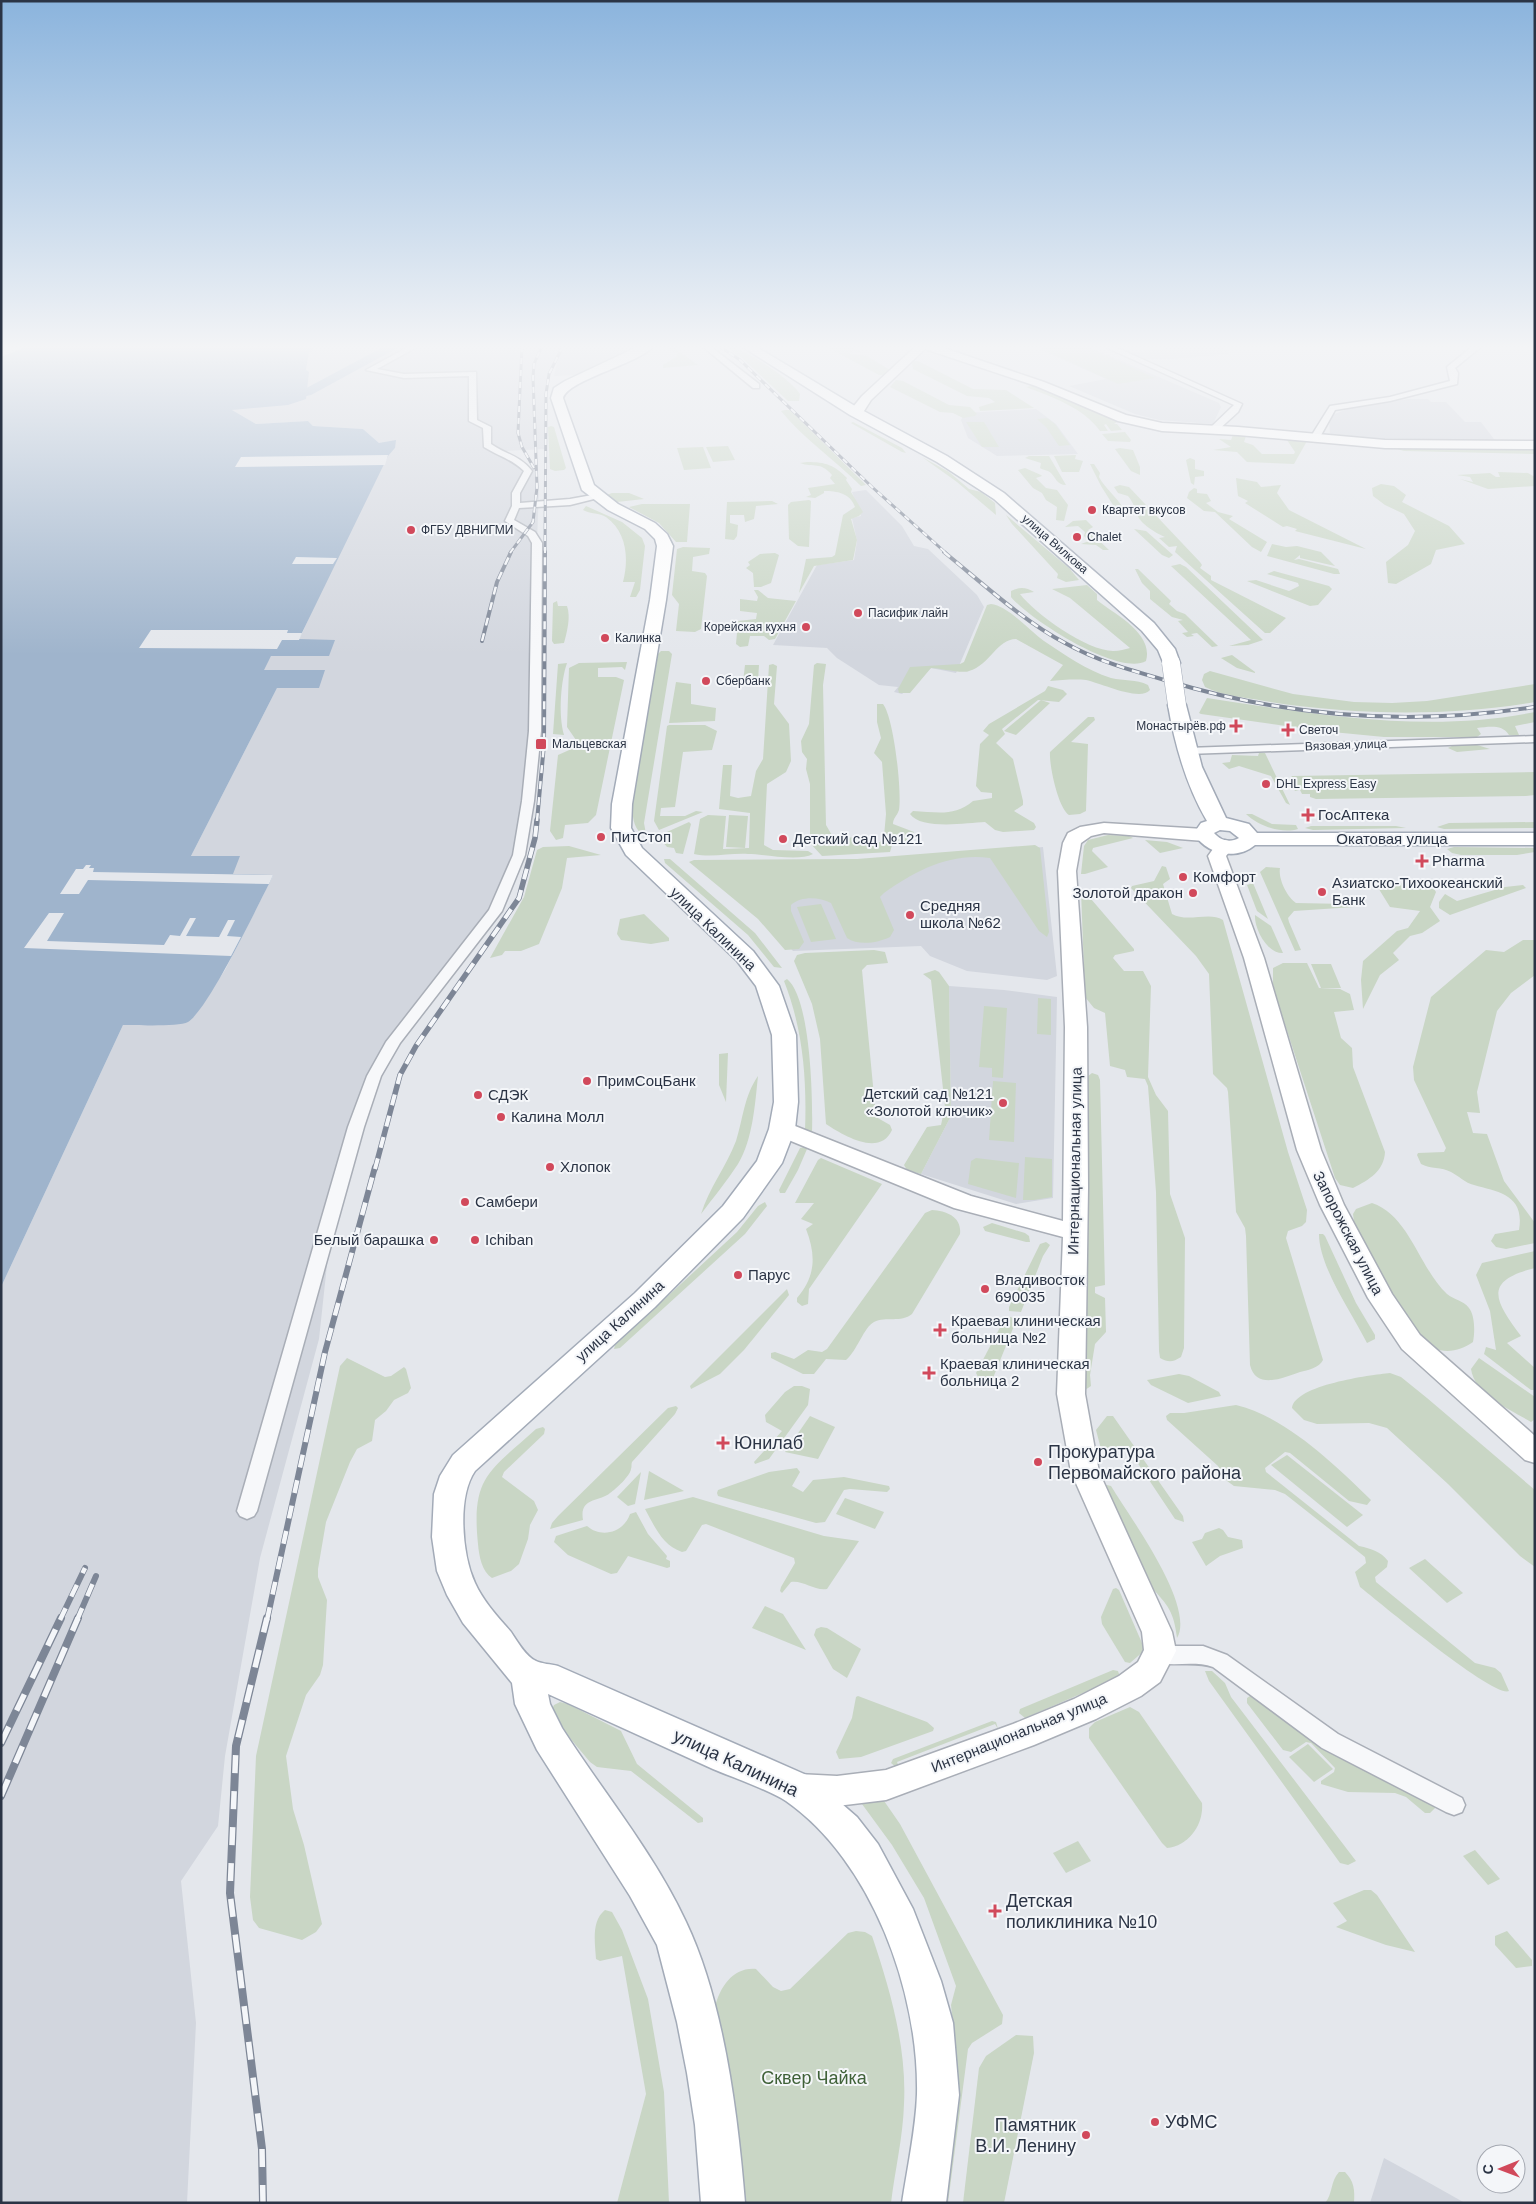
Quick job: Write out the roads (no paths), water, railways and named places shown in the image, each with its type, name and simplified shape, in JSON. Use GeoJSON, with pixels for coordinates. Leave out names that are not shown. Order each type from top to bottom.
{"type":"FeatureCollection","features":[{"type":"Feature","properties":{"kind":"main road","name":"улица Калинина"},"geometry":{"type":"LineString","coordinates":[[573,449],[587,487],[598,497],[650,526],[662,537],[665,546],[657,608],[622,804],[621,828],[636,854],[745,956],[767,986],[784,1035],[786,1093],[782,1129],[769,1162],[733,1212],[651,1294],[506,1424],[454,1475],[448,1494],[447,1528],[453,1573],[470,1607],[514,1662],[531,1676],[546,1677],[798,1789],[844,1830],[865,1857],[894,1909],[921,1981],[933,2023],[938,2096],[924,2203]]}},
{"type":"Feature","properties":{"kind":"main road","name":"улица Вилкова"},"geometry":{"type":"LineString","coordinates":[[925,449],[999,496],[1148,627],[1166,649],[1171,663],[1177,705],[1187,751],[1216,835]]}},
{"type":"Feature","properties":{"kind":"main road","name":"Интернациональная улица"},"geometry":{"type":"LineString","coordinates":[[798,1789],[837,1791],[883,1786],[1023,1735],[1085,1709],[1130,1686],[1149,1672],[1158,1655],[1160,1643],[1157,1632],[1085,1472],[1073,1414],[1070,1378],[1074,1232],[1076,1020],[1067,870],[1072,843],[1080,833],[1104,828],[1216,835]]}},
{"type":"Feature","properties":{"kind":"main road","name":"Окатовая улица"},"geometry":{"type":"LineString","coordinates":[[1216,835],[1242,845],[1250,839],[1535,839]]}},
{"type":"Feature","properties":{"kind":"main road","name":"Запорожская улица"},"geometry":{"type":"LineString","coordinates":[[1216,835],[1217,856],[1254,958],[1309,1150],[1332,1205],[1381,1298],[1411,1342],[1535,1452]]}},
{"type":"Feature","properties":{"kind":"main road"},"geometry":{"type":"LineString","coordinates":[[782,1129],[963,1202],[1074,1232]]}},
{"type":"Feature","properties":{"kind":"main road"},"geometry":{"type":"LineString","coordinates":[[531,1676],[529,1680],[530,1697],[551,1742],[652,1896],[673,1936],[686,1977],[704,2050],[722,2169],[724,2203]]}},
{"type":"Feature","properties":{"kind":"street"},"geometry":{"type":"LineString","coordinates":[[247,1511],[356,1127],[374,1076],[393,1042],[495,911],[519,855],[528,801],[535,731],[537,543],[532,534],[509,521],[516,506],[516,493],[528,471],[517,459],[493,449]]}},
{"type":"Feature","properties":{"kind":"street"},"geometry":{"type":"LineString","coordinates":[[516,506],[570,502],[598,497]]}},
{"type":"Feature","properties":{"kind":"street","name":"Вязовая улица"},"geometry":{"type":"LineString","coordinates":[[1187,751],[1535,739]]}},
{"type":"Feature","properties":{"kind":"street"},"geometry":{"type":"LineString","coordinates":[[1158,1655],[1203,1655],[1220,1661],[1330,1741],[1454,1805]]}},
{"type":"Feature","properties":{"kind":"water"},"geometry":{"type":"Polygon","coordinates":[[[1,449],[394,449],[388,456],[299,639],[335,640],[329,656],[271,656],[264,670],[325,670],[319,688],[277,688],[191,856],[240,856],[233,874],[273,875],[269,884],[219,980],[197,1014],[183,1024],[123,1025],[1,1287],[1,449]]]}},
{"type":"Feature","properties":{"kind":"railway"},"geometry":{"type":"LineString","coordinates":[[523,449],[534,468]]}},
{"type":"Feature","properties":{"kind":"railway"},"geometry":{"type":"LineString","coordinates":[[510,553],[533,522],[537,487],[536,449]]}},
{"type":"Feature","properties":{"kind":"railway"},"geometry":{"type":"LineString","coordinates":[[545,553],[546,449]]}},
{"type":"Feature","properties":{"kind":"railway"},"geometry":{"type":"LineString","coordinates":[[832,449],[946,553]]}},
{"type":"Feature","properties":{"kind":"railway"},"geometry":{"type":"LineString","coordinates":[[482,641],[497,582],[511,552]]}},
{"type":"Feature","properties":{"kind":"railway"},"geometry":{"type":"LineString","coordinates":[[537,821],[544,744],[545,552]]}},
{"type":"Feature","properties":{"kind":"railway"},"geometry":{"type":"LineString","coordinates":[[944,552],[1018,612],[1065,643],[1115,665],[1213,693],[1258,703],[1350,715],[1442,716],[1489,713],[1535,707]]}},
{"type":"Feature","properties":{"kind":"railway"},"geometry":{"type":"LineString","coordinates":[[375,1169],[400,1075],[416,1046],[519,898],[535,838],[537,820]]}},
{"type":"Feature","properties":{"kind":"railway"},"geometry":{"type":"LineString","coordinates":[[267,1620],[325,1352],[375,1167]]}},
{"type":"Feature","properties":{"kind":"railway"},"geometry":{"type":"LineString","coordinates":[[60,1620],[85,1568]]}},
{"type":"Feature","properties":{"kind":"railway"},"geometry":{"type":"LineString","coordinates":[[77,1620],[96,1576]]}},
{"type":"Feature","properties":{"kind":"railway"},"geometry":{"type":"LineString","coordinates":[[1,1743],[61,1618]]}},
{"type":"Feature","properties":{"kind":"railway"},"geometry":{"type":"LineString","coordinates":[[1,1796],[78,1618]]}},
{"type":"Feature","properties":{"kind":"railway"},"geometry":{"type":"LineString","coordinates":[[263,2203],[262,2149],[230,1893],[236,1746],[267,1618]]}},
{"type":"Feature","properties":{"kind":"place","name":"Квартет вкусов"},"geometry":{"type":"Point","coordinates":[1092,510]}},
{"type":"Feature","properties":{"kind":"place","name":"ФГБУ ДВНИГМИ"},"geometry":{"type":"Point","coordinates":[411,530]}},
{"type":"Feature","properties":{"kind":"place","name":"Chalet"},"geometry":{"type":"Point","coordinates":[1077,537]}},
{"type":"Feature","properties":{"kind":"place","name":"Пасифик лайн"},"geometry":{"type":"Point","coordinates":[858,613]}},
{"type":"Feature","properties":{"kind":"place","name":"Корейская кухня"},"geometry":{"type":"Point","coordinates":[806,627]}},
{"type":"Feature","properties":{"kind":"place","name":"Калинка"},"geometry":{"type":"Point","coordinates":[605,638]}},
{"type":"Feature","properties":{"kind":"place","name":"Сбербанк"},"geometry":{"type":"Point","coordinates":[706,681]}},
{"type":"Feature","properties":{"kind":"place","name":"Монастырёв.рф"},"geometry":{"type":"Point","coordinates":[1236,726]}},
{"type":"Feature","properties":{"kind":"place","name":"Светоч"},"geometry":{"type":"Point","coordinates":[1288,730]}},
{"type":"Feature","properties":{"kind":"place","name":"Мальцевская"},"geometry":{"type":"Point","coordinates":[541,744]}},
{"type":"Feature","properties":{"kind":"place","name":"DHL Express Easy"},"geometry":{"type":"Point","coordinates":[1266,784]}},
{"type":"Feature","properties":{"kind":"place","name":"ГосАптека"},"geometry":{"type":"Point","coordinates":[1308,815]}},
{"type":"Feature","properties":{"kind":"place","name":"ПитСтоп"},"geometry":{"type":"Point","coordinates":[601,837]}},
{"type":"Feature","properties":{"kind":"place","name":"Детский сад №121"},"geometry":{"type":"Point","coordinates":[783,839]}},
{"type":"Feature","properties":{"kind":"place","name":"Pharma"},"geometry":{"type":"Point","coordinates":[1422,861]}},
{"type":"Feature","properties":{"kind":"place","name":"Комфорт"},"geometry":{"type":"Point","coordinates":[1183,877]}},
{"type":"Feature","properties":{"kind":"place","name":"Азиатско-Тихоокеанский Банк"},"geometry":{"type":"Point","coordinates":[1322,892]}},
{"type":"Feature","properties":{"kind":"place","name":"Золотой дракон"},"geometry":{"type":"Point","coordinates":[1193,893]}},
{"type":"Feature","properties":{"kind":"place","name":"Средняя школа №62"},"geometry":{"type":"Point","coordinates":[910,915]}},
{"type":"Feature","properties":{"kind":"place","name":"ПримСоцБанк"},"geometry":{"type":"Point","coordinates":[587,1081]}},
{"type":"Feature","properties":{"kind":"place","name":"СДЭК"},"geometry":{"type":"Point","coordinates":[478,1095]}},
{"type":"Feature","properties":{"kind":"place","name":"Детский сад №121 «Золотой ключик»"},"geometry":{"type":"Point","coordinates":[1003,1103]}},
{"type":"Feature","properties":{"kind":"place","name":"Калина Молл"},"geometry":{"type":"Point","coordinates":[501,1117]}},
{"type":"Feature","properties":{"kind":"place","name":"Хлопок"},"geometry":{"type":"Point","coordinates":[550,1167]}},
{"type":"Feature","properties":{"kind":"place","name":"Самбери"},"geometry":{"type":"Point","coordinates":[465,1202]}},
{"type":"Feature","properties":{"kind":"place","name":"Белый барашка"},"geometry":{"type":"Point","coordinates":[434,1240]}},
{"type":"Feature","properties":{"kind":"place","name":"Ichiban"},"geometry":{"type":"Point","coordinates":[475,1240]}},
{"type":"Feature","properties":{"kind":"place","name":"Парус"},"geometry":{"type":"Point","coordinates":[738,1275]}},
{"type":"Feature","properties":{"kind":"place","name":"Владивосток 690035"},"geometry":{"type":"Point","coordinates":[985,1289]}},
{"type":"Feature","properties":{"kind":"place","name":"Краевая клиническая больница №2"},"geometry":{"type":"Point","coordinates":[940,1330]}},
{"type":"Feature","properties":{"kind":"place","name":"Краевая клиническая больница 2"},"geometry":{"type":"Point","coordinates":[929,1373]}},
{"type":"Feature","properties":{"kind":"place","name":"Юнилаб"},"geometry":{"type":"Point","coordinates":[723,1443]}},
{"type":"Feature","properties":{"kind":"place","name":"Прокуратура Первомайского района"},"geometry":{"type":"Point","coordinates":[1038,1462]}},
{"type":"Feature","properties":{"kind":"place","name":"Детская поликлиника №10"},"geometry":{"type":"Point","coordinates":[995,1911]}},
{"type":"Feature","properties":{"kind":"place","name":"УФМС"},"geometry":{"type":"Point","coordinates":[1155,2122]}},
{"type":"Feature","properties":{"kind":"place","name":"Памятник В.И. Ленину"},"geometry":{"type":"Point","coordinates":[1086,2135]}},
{"type":"Feature","properties":{"kind":"park label","name":"Сквер Чайка"},"geometry":{"type":"Point","coordinates":[814,2078]}}]}
